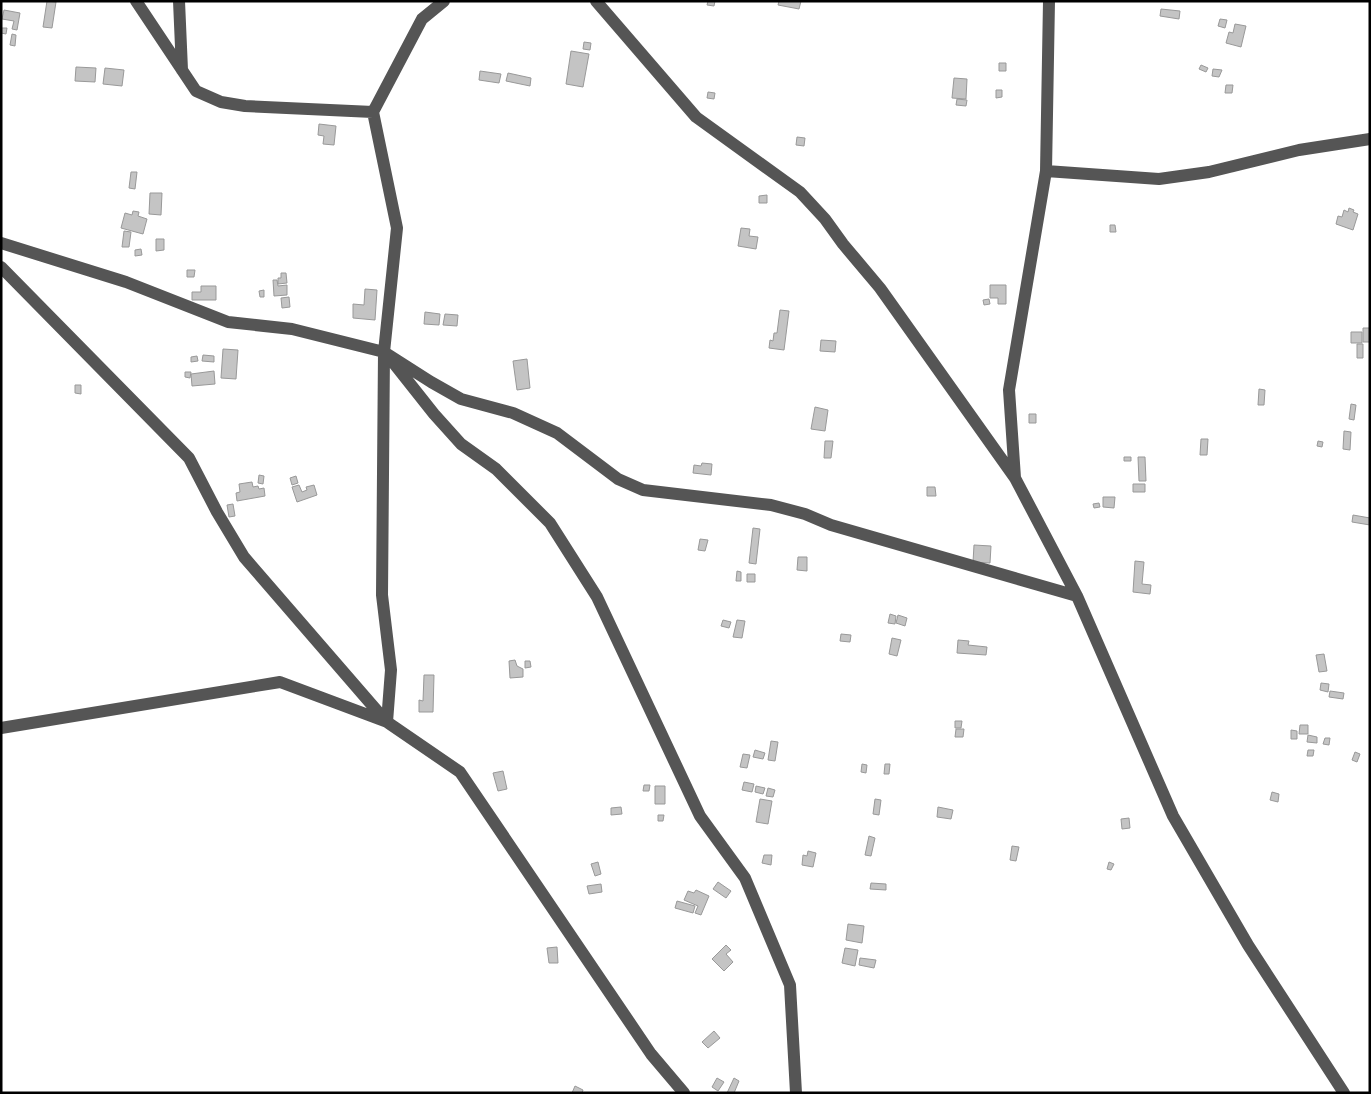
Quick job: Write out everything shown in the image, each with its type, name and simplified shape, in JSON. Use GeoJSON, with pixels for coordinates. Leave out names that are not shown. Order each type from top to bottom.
{"type":"FeatureCollection","features":[{"type":"Feature","properties":{"kind":"street"},"geometry":{"type":"LineString","coordinates":[[136,1],[196,91],[221,102],[245,106],[373,112]]}},
{"type":"Feature","properties":{"kind":"street"},"geometry":{"type":"LineString","coordinates":[[179,1],[182,70]]}},
{"type":"Feature","properties":{"kind":"street"},"geometry":{"type":"LineString","coordinates":[[387,722],[391,670],[382,595],[384,352],[397,228],[373,112],[422,19],[444,1]]}},
{"type":"Feature","properties":{"kind":"street"},"geometry":{"type":"LineString","coordinates":[[596,1],[696,117],[800,192],[825,219],[843,244],[880,288],[1015,478],[1077,596],[1173,816],[1248,945],[1344,1093]]}},
{"type":"Feature","properties":{"kind":"street"},"geometry":{"type":"LineString","coordinates":[[1015,478],[1009,390],[1046,171],[1049,1]]}},
{"type":"Feature","properties":{"kind":"street"},"geometry":{"type":"LineString","coordinates":[[1046,171],[1159,179],[1209,172],[1298,150],[1370,138]]}},
{"type":"Feature","properties":{"kind":"street"},"geometry":{"type":"LineString","coordinates":[[1,243],[126,282],[228,322],[292,328],[384,352],[461,399],[513,413],[557,434],[618,479],[643,490],[771,504],[806,514],[831,525],[1077,596]]}},
{"type":"Feature","properties":{"kind":"street"},"geometry":{"type":"LineString","coordinates":[[1,267],[189,458],[216,512],[244,557],[387,722]]}},
{"type":"Feature","properties":{"kind":"street"},"geometry":{"type":"LineString","coordinates":[[384,352],[461,444],[496,469],[550,523],[597,596],[700,816],[745,878],[790,985],[796,1093]]}},
{"type":"Feature","properties":{"kind":"street"},"geometry":{"type":"LineString","coordinates":[[1,728],[280,682],[387,722],[460,772],[651,1054],[684,1093]]}},
{"type":"Feature","properties":{"kind":"building"},"geometry":{"type":"Polygon","coordinates":[[[47,1],[56,2],[52,28],[43,27],[47,1]]]}},
{"type":"Feature","properties":{"kind":"building"},"geometry":{"type":"Polygon","coordinates":[[[708,1],[715,1],[714,6],[707,5],[708,1]]]}},
{"type":"Feature","properties":{"kind":"building"},"geometry":{"type":"Polygon","coordinates":[[[779,1],[801,1],[799,9],[778,5],[779,1]]]}},
{"type":"Feature","properties":{"kind":"building"},"geometry":{"type":"Polygon","coordinates":[[[1161,9],[1180,11],[1179,19],[1160,16],[1161,9]]]}},
{"type":"Feature","properties":{"kind":"building"},"geometry":{"type":"Polygon","coordinates":[[[4,10],[20,13],[17,30],[12,29],[14,21],[2,19],[4,10]]]}},
{"type":"Feature","properties":{"kind":"building"},"geometry":{"type":"Polygon","coordinates":[[[1220,19],[1227,20],[1225,28],[1218,26],[1220,19]]]}},
{"type":"Feature","properties":{"kind":"building"},"geometry":{"type":"Polygon","coordinates":[[[1235,24],[1246,26],[1241,47],[1226,43],[1229,32],[1233,33],[1235,24]]]}},
{"type":"Feature","properties":{"kind":"building"},"geometry":{"type":"Polygon","coordinates":[[[1,28],[7,28],[6,34],[1,33],[1,28]]]}},
{"type":"Feature","properties":{"kind":"building"},"geometry":{"type":"Polygon","coordinates":[[[12,34],[16,35],[15,46],[10,45],[12,34]]]}},
{"type":"Feature","properties":{"kind":"building"},"geometry":{"type":"Polygon","coordinates":[[[584,42],[591,43],[590,50],[583,49],[584,42]]]}},
{"type":"Feature","properties":{"kind":"building"},"geometry":{"type":"Polygon","coordinates":[[[571,51],[589,54],[583,87],[566,84],[571,51]]]}},
{"type":"Feature","properties":{"kind":"building"},"geometry":{"type":"Polygon","coordinates":[[[999,63],[1006,63],[1006,71],[999,71],[999,63]]]}},
{"type":"Feature","properties":{"kind":"building"},"geometry":{"type":"Polygon","coordinates":[[[1201,65],[1208,68],[1206,72],[1199,69],[1201,65]]]}},
{"type":"Feature","properties":{"kind":"building"},"geometry":{"type":"Polygon","coordinates":[[[76,67],[96,68],[95,82],[75,81],[76,67]]]}},
{"type":"Feature","properties":{"kind":"building"},"geometry":{"type":"Polygon","coordinates":[[[105,68],[124,70],[122,86],[103,84],[105,68]]]}},
{"type":"Feature","properties":{"kind":"building"},"geometry":{"type":"Polygon","coordinates":[[[1213,69],[1222,70],[1219,77],[1212,76],[1213,69]]]}},
{"type":"Feature","properties":{"kind":"building"},"geometry":{"type":"Polygon","coordinates":[[[480,71],[501,74],[499,83],[479,80],[480,71]]]}},
{"type":"Feature","properties":{"kind":"building"},"geometry":{"type":"Polygon","coordinates":[[[508,73],[531,78],[530,86],[506,81],[508,73]]]}},
{"type":"Feature","properties":{"kind":"building"},"geometry":{"type":"Polygon","coordinates":[[[954,78],[967,79],[966,99],[952,98],[954,78]]]}},
{"type":"Feature","properties":{"kind":"building"},"geometry":{"type":"Polygon","coordinates":[[[1226,85],[1233,85],[1232,93],[1225,93],[1226,85]]]}},
{"type":"Feature","properties":{"kind":"building"},"geometry":{"type":"Polygon","coordinates":[[[996,90],[1002,90],[1002,97],[996,98],[996,90]]]}},
{"type":"Feature","properties":{"kind":"building"},"geometry":{"type":"Polygon","coordinates":[[[708,92],[715,93],[714,99],[707,98],[708,92]]]}},
{"type":"Feature","properties":{"kind":"building"},"geometry":{"type":"Polygon","coordinates":[[[957,99],[967,100],[966,106],[956,105],[957,99]]]}},
{"type":"Feature","properties":{"kind":"building"},"geometry":{"type":"Polygon","coordinates":[[[319,124],[336,126],[334,145],[323,144],[324,136],[318,135],[319,124]]]}},
{"type":"Feature","properties":{"kind":"building"},"geometry":{"type":"Polygon","coordinates":[[[797,137],[805,138],[804,146],[796,145],[797,137]]]}},
{"type":"Feature","properties":{"kind":"building"},"geometry":{"type":"Polygon","coordinates":[[[131,172],[137,172],[135,189],[129,188],[131,172]]]}},
{"type":"Feature","properties":{"kind":"building"},"geometry":{"type":"Polygon","coordinates":[[[150,193],[162,193],[161,215],[149,214],[150,193]]]}},
{"type":"Feature","properties":{"kind":"building"},"geometry":{"type":"Polygon","coordinates":[[[767,195],[767,203],[759,203],[759,196],[767,195]]]}},
{"type":"Feature","properties":{"kind":"building"},"geometry":{"type":"Polygon","coordinates":[[[1349,208],[1358,214],[1353,230],[1336,224],[1338,216],[1342,217],[1344,210],[1348,212],[1349,208]]]}},
{"type":"Feature","properties":{"kind":"building"},"geometry":{"type":"Polygon","coordinates":[[[133,211],[139,212],[138,216],[147,219],[143,234],[121,228],[125,213],[132,215],[133,211]]]}},
{"type":"Feature","properties":{"kind":"building"},"geometry":{"type":"Polygon","coordinates":[[[1110,225],[1115,225],[1116,232],[1110,232],[1110,225]]]}},
{"type":"Feature","properties":{"kind":"building"},"geometry":{"type":"Polygon","coordinates":[[[741,228],[750,229],[749,236],[758,237],[756,249],[738,246],[741,228]]]}},
{"type":"Feature","properties":{"kind":"building"},"geometry":{"type":"Polygon","coordinates":[[[124,231],[131,232],[129,247],[122,247],[124,231]]]}},
{"type":"Feature","properties":{"kind":"building"},"geometry":{"type":"Polygon","coordinates":[[[156,239],[164,239],[164,250],[156,251],[156,239]]]}},
{"type":"Feature","properties":{"kind":"building"},"geometry":{"type":"Polygon","coordinates":[[[141,249],[142,255],[135,256],[135,250],[141,249]]]}},
{"type":"Feature","properties":{"kind":"building"},"geometry":{"type":"Polygon","coordinates":[[[187,270],[195,270],[194,277],[187,277],[187,270]]]}},
{"type":"Feature","properties":{"kind":"building"},"geometry":{"type":"Polygon","coordinates":[[[281,273],[286,273],[287,283],[278,284],[278,278],[281,278],[281,273]]]}},
{"type":"Feature","properties":{"kind":"building"},"geometry":{"type":"Polygon","coordinates":[[[273,280],[277,280],[278,286],[287,285],[287,295],[274,296],[273,280]]]}},
{"type":"Feature","properties":{"kind":"building"},"geometry":{"type":"Polygon","coordinates":[[[990,285],[1006,285],[1006,304],[998,304],[998,298],[990,298],[990,285]]]}},
{"type":"Feature","properties":{"kind":"building"},"geometry":{"type":"Polygon","coordinates":[[[201,286],[216,286],[216,300],[192,300],[192,292],[201,292],[201,286]]]}},
{"type":"Feature","properties":{"kind":"building"},"geometry":{"type":"Polygon","coordinates":[[[365,289],[377,290],[375,320],[353,318],[353,304],[364,305],[365,289]]]}},
{"type":"Feature","properties":{"kind":"building"},"geometry":{"type":"Polygon","coordinates":[[[264,290],[264,297],[260,297],[259,291],[264,290]]]}},
{"type":"Feature","properties":{"kind":"building"},"geometry":{"type":"Polygon","coordinates":[[[289,297],[290,307],[282,308],[281,298],[289,297]]]}},
{"type":"Feature","properties":{"kind":"building"},"geometry":{"type":"Polygon","coordinates":[[[989,299],[990,304],[984,305],[983,300],[989,299]]]}},
{"type":"Feature","properties":{"kind":"building"},"geometry":{"type":"Polygon","coordinates":[[[780,310],[789,311],[784,350],[769,348],[770,340],[773,341],[774,333],[777,333],[780,310]]]}},
{"type":"Feature","properties":{"kind":"building"},"geometry":{"type":"Polygon","coordinates":[[[425,312],[440,314],[439,325],[424,324],[425,312]]]}},
{"type":"Feature","properties":{"kind":"building"},"geometry":{"type":"Polygon","coordinates":[[[445,314],[458,315],[457,326],[443,325],[445,314]]]}},
{"type":"Feature","properties":{"kind":"building"},"geometry":{"type":"Polygon","coordinates":[[[1363,328],[1370,328],[1370,342],[1363,342],[1363,328]]]}},
{"type":"Feature","properties":{"kind":"building"},"geometry":{"type":"Polygon","coordinates":[[[1351,332],[1362,332],[1362,343],[1351,343],[1351,332]]]}},
{"type":"Feature","properties":{"kind":"building"},"geometry":{"type":"Polygon","coordinates":[[[821,340],[836,341],[835,352],[820,351],[821,340]]]}},
{"type":"Feature","properties":{"kind":"building"},"geometry":{"type":"Polygon","coordinates":[[[1357,344],[1363,344],[1363,358],[1357,358],[1357,344]]]}},
{"type":"Feature","properties":{"kind":"building"},"geometry":{"type":"Polygon","coordinates":[[[223,349],[238,350],[236,379],[221,378],[223,349]]]}},
{"type":"Feature","properties":{"kind":"building"},"geometry":{"type":"Polygon","coordinates":[[[203,355],[214,356],[214,362],[202,361],[203,355]]]}},
{"type":"Feature","properties":{"kind":"building"},"geometry":{"type":"Polygon","coordinates":[[[197,356],[198,361],[191,362],[191,357],[197,356]]]}},
{"type":"Feature","properties":{"kind":"building"},"geometry":{"type":"Polygon","coordinates":[[[527,359],[530,388],[517,390],[513,361],[527,359]]]}},
{"type":"Feature","properties":{"kind":"building"},"geometry":{"type":"Polygon","coordinates":[[[214,371],[215,384],[192,386],[191,374],[214,371]]]}},
{"type":"Feature","properties":{"kind":"building"},"geometry":{"type":"Polygon","coordinates":[[[185,372],[191,372],[190,378],[185,377],[185,372]]]}},
{"type":"Feature","properties":{"kind":"building"},"geometry":{"type":"Polygon","coordinates":[[[75,385],[81,385],[81,394],[75,393],[75,385]]]}},
{"type":"Feature","properties":{"kind":"building"},"geometry":{"type":"Polygon","coordinates":[[[1259,389],[1265,390],[1264,405],[1258,405],[1259,389]]]}},
{"type":"Feature","properties":{"kind":"building"},"geometry":{"type":"Polygon","coordinates":[[[1351,404],[1356,405],[1354,420],[1349,419],[1351,404]]]}},
{"type":"Feature","properties":{"kind":"building"},"geometry":{"type":"Polygon","coordinates":[[[815,407],[828,410],[825,431],[811,429],[815,407]]]}},
{"type":"Feature","properties":{"kind":"building"},"geometry":{"type":"Polygon","coordinates":[[[1029,414],[1036,414],[1036,423],[1029,423],[1029,414]]]}},
{"type":"Feature","properties":{"kind":"building"},"geometry":{"type":"Polygon","coordinates":[[[1344,431],[1351,432],[1350,450],[1343,449],[1344,431]]]}},
{"type":"Feature","properties":{"kind":"building"},"geometry":{"type":"Polygon","coordinates":[[[1201,439],[1208,439],[1207,455],[1200,455],[1201,439]]]}},
{"type":"Feature","properties":{"kind":"building"},"geometry":{"type":"Polygon","coordinates":[[[825,441],[833,441],[831,458],[824,458],[825,441]]]}},
{"type":"Feature","properties":{"kind":"building"},"geometry":{"type":"Polygon","coordinates":[[[1318,441],[1323,442],[1322,447],[1317,446],[1318,441]]]}},
{"type":"Feature","properties":{"kind":"building"},"geometry":{"type":"Polygon","coordinates":[[[1124,457],[1131,457],[1131,461],[1124,461],[1124,457]]]}},
{"type":"Feature","properties":{"kind":"building"},"geometry":{"type":"Polygon","coordinates":[[[1138,457],[1145,457],[1146,481],[1139,481],[1138,457]]]}},
{"type":"Feature","properties":{"kind":"building"},"geometry":{"type":"Polygon","coordinates":[[[702,463],[712,464],[711,475],[693,473],[694,465],[701,466],[702,463]]]}},
{"type":"Feature","properties":{"kind":"building"},"geometry":{"type":"Polygon","coordinates":[[[259,475],[264,476],[263,484],[258,483],[259,475]]]}},
{"type":"Feature","properties":{"kind":"building"},"geometry":{"type":"Polygon","coordinates":[[[296,476],[298,483],[292,485],[290,478],[296,476]]]}},
{"type":"Feature","properties":{"kind":"building"},"geometry":{"type":"Polygon","coordinates":[[[252,482],[253,487],[264,488],[265,496],[237,501],[236,493],[240,492],[239,484],[252,482]]]}},
{"type":"Feature","properties":{"kind":"building"},"geometry":{"type":"Polygon","coordinates":[[[1133,484],[1145,484],[1145,492],[1133,492],[1133,484]]]}},
{"type":"Feature","properties":{"kind":"building"},"geometry":{"type":"Polygon","coordinates":[[[299,485],[302,492],[307,490],[306,487],[314,485],[317,495],[297,502],[292,487],[299,485]]]}},
{"type":"Feature","properties":{"kind":"building"},"geometry":{"type":"Polygon","coordinates":[[[927,487],[935,487],[936,496],[927,496],[927,487]]]}},
{"type":"Feature","properties":{"kind":"building"},"geometry":{"type":"Polygon","coordinates":[[[1103,497],[1115,497],[1114,508],[1103,507],[1103,497]]]}},
{"type":"Feature","properties":{"kind":"building"},"geometry":{"type":"Polygon","coordinates":[[[1099,503],[1100,507],[1094,508],[1093,504],[1099,503]]]}},
{"type":"Feature","properties":{"kind":"building"},"geometry":{"type":"Polygon","coordinates":[[[233,504],[235,516],[229,517],[227,505],[233,504]]]}},
{"type":"Feature","properties":{"kind":"building"},"geometry":{"type":"Polygon","coordinates":[[[1353,515],[1370,518],[1370,525],[1352,522],[1353,515]]]}},
{"type":"Feature","properties":{"kind":"building"},"geometry":{"type":"Polygon","coordinates":[[[753,528],[760,529],[756,564],[749,563],[753,528]]]}},
{"type":"Feature","properties":{"kind":"building"},"geometry":{"type":"Polygon","coordinates":[[[700,539],[708,540],[705,551],[698,550],[700,539]]]}},
{"type":"Feature","properties":{"kind":"building"},"geometry":{"type":"Polygon","coordinates":[[[974,545],[991,546],[990,563],[973,562],[974,545]]]}},
{"type":"Feature","properties":{"kind":"building"},"geometry":{"type":"Polygon","coordinates":[[[798,557],[807,557],[807,571],[797,570],[798,557]]]}},
{"type":"Feature","properties":{"kind":"building"},"geometry":{"type":"Polygon","coordinates":[[[1135,561],[1144,562],[1142,584],[1151,585],[1150,594],[1133,592],[1135,561]]]}},
{"type":"Feature","properties":{"kind":"building"},"geometry":{"type":"Polygon","coordinates":[[[737,571],[741,572],[741,581],[736,581],[737,571]]]}},
{"type":"Feature","properties":{"kind":"building"},"geometry":{"type":"Polygon","coordinates":[[[747,574],[755,574],[755,582],[747,582],[747,574]]]}},
{"type":"Feature","properties":{"kind":"building"},"geometry":{"type":"Polygon","coordinates":[[[890,614],[896,616],[895,624],[888,623],[890,614]]]}},
{"type":"Feature","properties":{"kind":"building"},"geometry":{"type":"Polygon","coordinates":[[[898,615],[907,618],[905,626],[896,623],[898,615]]]}},
{"type":"Feature","properties":{"kind":"building"},"geometry":{"type":"Polygon","coordinates":[[[723,620],[731,622],[729,628],[721,626],[723,620]]]}},
{"type":"Feature","properties":{"kind":"building"},"geometry":{"type":"Polygon","coordinates":[[[737,620],[745,621],[742,638],[733,637],[737,620]]]}},
{"type":"Feature","properties":{"kind":"building"},"geometry":{"type":"Polygon","coordinates":[[[841,634],[851,635],[850,642],[840,641],[841,634]]]}},
{"type":"Feature","properties":{"kind":"building"},"geometry":{"type":"Polygon","coordinates":[[[892,638],[901,640],[897,656],[889,654],[892,638]]]}},
{"type":"Feature","properties":{"kind":"building"},"geometry":{"type":"Polygon","coordinates":[[[958,640],[969,641],[968,645],[987,647],[986,655],[957,653],[958,640]]]}},
{"type":"Feature","properties":{"kind":"building"},"geometry":{"type":"Polygon","coordinates":[[[1324,654],[1327,671],[1319,672],[1316,655],[1324,654]]]}},
{"type":"Feature","properties":{"kind":"building"},"geometry":{"type":"Polygon","coordinates":[[[515,660],[517,666],[523,669],[523,677],[510,678],[509,661],[515,660]]]}},
{"type":"Feature","properties":{"kind":"building"},"geometry":{"type":"Polygon","coordinates":[[[525,661],[530,661],[531,667],[525,668],[525,661]]]}},
{"type":"Feature","properties":{"kind":"building"},"geometry":{"type":"Polygon","coordinates":[[[424,675],[434,675],[433,712],[419,712],[419,700],[423,701],[424,675]]]}},
{"type":"Feature","properties":{"kind":"building"},"geometry":{"type":"Polygon","coordinates":[[[1321,683],[1329,684],[1328,692],[1320,690],[1321,683]]]}},
{"type":"Feature","properties":{"kind":"building"},"geometry":{"type":"Polygon","coordinates":[[[1330,691],[1344,693],[1343,699],[1329,697],[1330,691]]]}},
{"type":"Feature","properties":{"kind":"building"},"geometry":{"type":"Polygon","coordinates":[[[955,721],[962,721],[961,728],[955,728],[955,721]]]}},
{"type":"Feature","properties":{"kind":"building"},"geometry":{"type":"Polygon","coordinates":[[[1300,725],[1308,725],[1308,734],[1299,734],[1300,725]]]}},
{"type":"Feature","properties":{"kind":"building"},"geometry":{"type":"Polygon","coordinates":[[[956,729],[964,729],[963,737],[955,737],[956,729]]]}},
{"type":"Feature","properties":{"kind":"building"},"geometry":{"type":"Polygon","coordinates":[[[1291,730],[1297,731],[1297,739],[1291,739],[1291,730]]]}},
{"type":"Feature","properties":{"kind":"building"},"geometry":{"type":"Polygon","coordinates":[[[1308,735],[1317,737],[1317,743],[1307,742],[1308,735]]]}},
{"type":"Feature","properties":{"kind":"building"},"geometry":{"type":"Polygon","coordinates":[[[1325,738],[1330,738],[1329,745],[1323,744],[1325,738]]]}},
{"type":"Feature","properties":{"kind":"building"},"geometry":{"type":"Polygon","coordinates":[[[771,741],[778,742],[775,761],[768,760],[771,741]]]}},
{"type":"Feature","properties":{"kind":"building"},"geometry":{"type":"Polygon","coordinates":[[[755,750],[765,753],[763,759],[753,757],[755,750]]]}},
{"type":"Feature","properties":{"kind":"building"},"geometry":{"type":"Polygon","coordinates":[[[1308,750],[1314,750],[1313,756],[1307,756],[1308,750]]]}},
{"type":"Feature","properties":{"kind":"building"},"geometry":{"type":"Polygon","coordinates":[[[1355,752],[1360,754],[1357,762],[1352,760],[1355,752]]]}},
{"type":"Feature","properties":{"kind":"building"},"geometry":{"type":"Polygon","coordinates":[[[743,754],[750,755],[747,768],[740,767],[743,754]]]}},
{"type":"Feature","properties":{"kind":"building"},"geometry":{"type":"Polygon","coordinates":[[[862,764],[867,765],[866,773],[861,772],[862,764]]]}},
{"type":"Feature","properties":{"kind":"building"},"geometry":{"type":"Polygon","coordinates":[[[885,764],[890,764],[889,774],[884,774],[885,764]]]}},
{"type":"Feature","properties":{"kind":"building"},"geometry":{"type":"Polygon","coordinates":[[[503,771],[507,789],[498,791],[493,773],[503,771]]]}},
{"type":"Feature","properties":{"kind":"building"},"geometry":{"type":"Polygon","coordinates":[[[744,782],[754,784],[752,792],[742,790],[744,782]]]}},
{"type":"Feature","properties":{"kind":"building"},"geometry":{"type":"Polygon","coordinates":[[[644,785],[650,785],[649,791],[643,791],[644,785]]]}},
{"type":"Feature","properties":{"kind":"building"},"geometry":{"type":"Polygon","coordinates":[[[655,786],[665,786],[665,804],[655,804],[655,786]]]}},
{"type":"Feature","properties":{"kind":"building"},"geometry":{"type":"Polygon","coordinates":[[[756,786],[765,788],[763,794],[755,792],[756,786]]]}},
{"type":"Feature","properties":{"kind":"building"},"geometry":{"type":"Polygon","coordinates":[[[768,788],[775,790],[773,797],[766,796],[768,788]]]}},
{"type":"Feature","properties":{"kind":"building"},"geometry":{"type":"Polygon","coordinates":[[[1272,792],[1279,794],[1278,802],[1270,800],[1272,792]]]}},
{"type":"Feature","properties":{"kind":"building"},"geometry":{"type":"Polygon","coordinates":[[[760,799],[772,801],[768,824],[756,822],[760,799]]]}},
{"type":"Feature","properties":{"kind":"building"},"geometry":{"type":"Polygon","coordinates":[[[875,799],[881,800],[879,815],[873,814],[875,799]]]}},
{"type":"Feature","properties":{"kind":"building"},"geometry":{"type":"Polygon","coordinates":[[[621,807],[622,814],[611,815],[611,808],[621,807]]]}},
{"type":"Feature","properties":{"kind":"building"},"geometry":{"type":"Polygon","coordinates":[[[938,807],[953,810],[951,819],[937,817],[938,807]]]}},
{"type":"Feature","properties":{"kind":"building"},"geometry":{"type":"Polygon","coordinates":[[[658,815],[664,815],[663,821],[658,821],[658,815]]]}},
{"type":"Feature","properties":{"kind":"building"},"geometry":{"type":"Polygon","coordinates":[[[1129,818],[1130,828],[1122,829],[1121,819],[1129,818]]]}},
{"type":"Feature","properties":{"kind":"building"},"geometry":{"type":"Polygon","coordinates":[[[869,836],[875,838],[871,856],[865,855],[869,836]]]}},
{"type":"Feature","properties":{"kind":"building"},"geometry":{"type":"Polygon","coordinates":[[[1012,846],[1019,847],[1016,861],[1010,860],[1012,846]]]}},
{"type":"Feature","properties":{"kind":"building"},"geometry":{"type":"Polygon","coordinates":[[[808,851],[816,853],[813,867],[802,865],[803,855],[807,856],[808,851]]]}},
{"type":"Feature","properties":{"kind":"building"},"geometry":{"type":"Polygon","coordinates":[[[764,855],[772,855],[771,865],[762,863],[764,855]]]}},
{"type":"Feature","properties":{"kind":"building"},"geometry":{"type":"Polygon","coordinates":[[[598,862],[601,874],[595,876],[591,864],[598,862]]]}},
{"type":"Feature","properties":{"kind":"building"},"geometry":{"type":"Polygon","coordinates":[[[1109,862],[1114,864],[1111,870],[1107,869],[1109,862]]]}},
{"type":"Feature","properties":{"kind":"building"},"geometry":{"type":"Polygon","coordinates":[[[718,882],[731,891],[726,898],[713,889],[718,882]]]}},
{"type":"Feature","properties":{"kind":"building"},"geometry":{"type":"Polygon","coordinates":[[[871,883],[886,884],[886,890],[870,889],[871,883]]]}},
{"type":"Feature","properties":{"kind":"building"},"geometry":{"type":"Polygon","coordinates":[[[601,884],[602,892],[589,894],[587,886],[601,884]]]}},
{"type":"Feature","properties":{"kind":"building"},"geometry":{"type":"Polygon","coordinates":[[[696,890],[709,896],[701,915],[695,913],[698,906],[684,900],[688,891],[694,893],[696,890]]]}},
{"type":"Feature","properties":{"kind":"building"},"geometry":{"type":"Polygon","coordinates":[[[677,901],[695,906],[693,913],[675,908],[677,901]]]}},
{"type":"Feature","properties":{"kind":"building"},"geometry":{"type":"Polygon","coordinates":[[[848,924],[864,926],[862,943],[846,940],[848,924]]]}},
{"type":"Feature","properties":{"kind":"building"},"geometry":{"type":"Polygon","coordinates":[[[726,945],[731,950],[726,954],[733,962],[724,971],[712,959],[726,945]]]}},
{"type":"Feature","properties":{"kind":"building"},"geometry":{"type":"Polygon","coordinates":[[[557,947],[558,963],[549,963],[547,948],[557,947]]]}},
{"type":"Feature","properties":{"kind":"building"},"geometry":{"type":"Polygon","coordinates":[[[845,948],[858,950],[855,966],[842,963],[845,948]]]}},
{"type":"Feature","properties":{"kind":"building"},"geometry":{"type":"Polygon","coordinates":[[[860,958],[876,960],[874,968],[859,965],[860,958]]]}},
{"type":"Feature","properties":{"kind":"building"},"geometry":{"type":"Polygon","coordinates":[[[714,1031],[720,1038],[708,1048],[702,1042],[714,1031]]]}},
{"type":"Feature","properties":{"kind":"building"},"geometry":{"type":"Polygon","coordinates":[[[717,1078],[724,1082],[718,1091],[712,1087],[717,1078]]]}},
{"type":"Feature","properties":{"kind":"building"},"geometry":{"type":"Polygon","coordinates":[[[734,1078],[739,1081],[734,1093],[727,1093],[734,1078]]]}},
{"type":"Feature","properties":{"kind":"building"},"geometry":{"type":"Polygon","coordinates":[[[575,1086],[583,1090],[582,1093],[572,1093],[575,1086]]]}}]}
